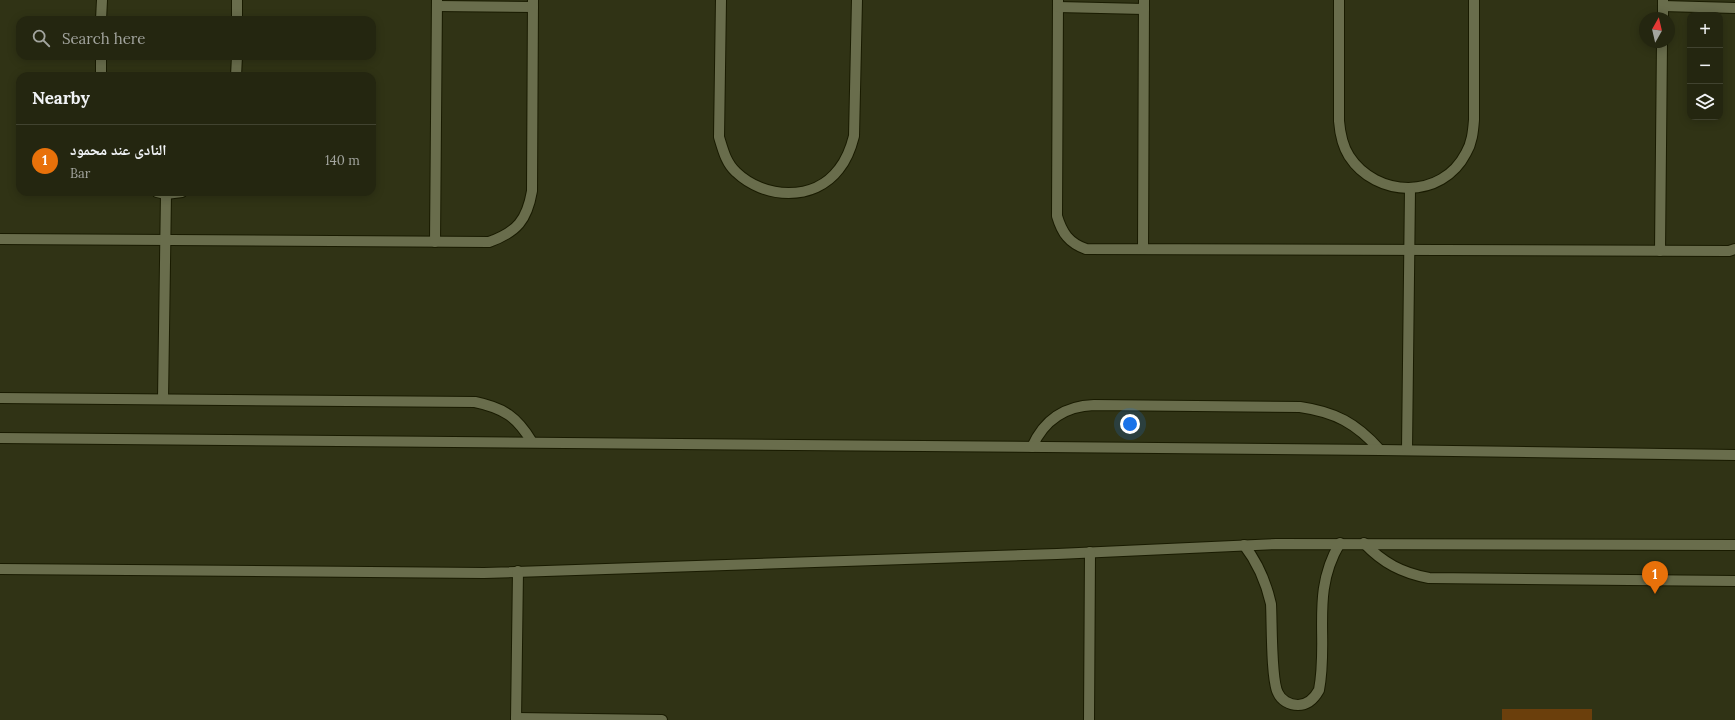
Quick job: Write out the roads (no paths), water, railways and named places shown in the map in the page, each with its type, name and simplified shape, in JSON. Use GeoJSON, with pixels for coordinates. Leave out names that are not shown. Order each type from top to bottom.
{"type":"FeatureCollection","features":[{"type":"Feature","properties":{"kind":"street"},"geometry":{"type":"LineString","coordinates":[[101,16],[102,0]]}},
{"type":"Feature","properties":{"kind":"street"},"geometry":{"type":"LineString","coordinates":[[237,0],[237,16]]}},
{"type":"Feature","properties":{"kind":"street"},"geometry":{"type":"LineString","coordinates":[[721,0],[719,137],[724,155],[735,172],[750,184],[768,192],[787,194],[806,191],[823,183],[838,170],[849,154],[854,136],[856,0]]}},
{"type":"Feature","properties":{"kind":"street"},"geometry":{"type":"LineString","coordinates":[[1339,0],[1339,121],[1341,139],[1348,155],[1360,170],[1374,180],[1391,187],[1410,189],[1426,186],[1442,179],[1466,154],[1472,137],[1474,120],[1474,0]]}},
{"type":"Feature","properties":{"kind":"street"},"geometry":{"type":"LineString","coordinates":[[0,239],[435,242],[489,242],[506,236],[520,224],[529,209],[532,191],[533,4],[437,3],[435,242]]}},
{"type":"Feature","properties":{"kind":"street"},"geometry":{"type":"LineString","coordinates":[[1663,3],[1735,8]]}},
{"type":"Feature","properties":{"kind":"street"},"geometry":{"type":"LineString","coordinates":[[1143,249],[1144,4],[1058,4],[1057,216],[1060,227],[1066,237],[1075,245],[1086,249],[1660,251],[1729,251],[1735,249]]}},
{"type":"Feature","properties":{"kind":"street"},"geometry":{"type":"LineString","coordinates":[[1660,251],[1662,48]]}},
{"type":"Feature","properties":{"kind":"street"},"geometry":{"type":"LineString","coordinates":[[101,60],[101,72]]}},
{"type":"Feature","properties":{"kind":"street"},"geometry":{"type":"LineString","coordinates":[[236,60],[236,72]]}},
{"type":"Feature","properties":{"kind":"street"},"geometry":{"type":"LineString","coordinates":[[1407,450],[1410,189]]}},
{"type":"Feature","properties":{"kind":"street"},"geometry":{"type":"LineString","coordinates":[[161,196],[165,240],[163,399]]}},
{"type":"Feature","properties":{"kind":"street"},"geometry":{"type":"LineString","coordinates":[[0,398],[475,402],[503,410],[515,419],[532,442]]}},
{"type":"Feature","properties":{"kind":"street"},"geometry":{"type":"LineString","coordinates":[[1032,447],[1037,435],[1056,416],[1067,409],[1080,405],[1102,405],[1300,407],[1319,409],[1336,415],[1353,424],[1380,450]]}},
{"type":"Feature","properties":{"kind":"street"},"geometry":{"type":"LineString","coordinates":[[0,438],[1407,450],[1735,455]]}},
{"type":"Feature","properties":{"kind":"street"},"geometry":{"type":"LineString","coordinates":[[1244,545],[1259,567],[1271,604],[1277,692],[1287,703],[1302,705],[1310,702],[1319,690],[1323,590],[1329,566],[1340,543]]}},
{"type":"Feature","properties":{"kind":"street"},"geometry":{"type":"LineString","coordinates":[[0,569],[406,573],[603,570],[1244,545],[1340,543],[1735,544]]}},
{"type":"Feature","properties":{"kind":"street"},"geometry":{"type":"LineString","coordinates":[[1364,543],[1377,556],[1393,567],[1410,574],[1429,578],[1735,581]]}},
{"type":"Feature","properties":{"kind":"street"},"geometry":{"type":"LineString","coordinates":[[1089,720],[1090,552]]}},
{"type":"Feature","properties":{"kind":"street"},"geometry":{"type":"LineString","coordinates":[[518,571],[516,719],[662,720]]}},
{"type":"Feature","properties":{"kind":"place","name":"النادى عند محمود"},"geometry":{"type":"Point","coordinates":[1655,594]}}]}
